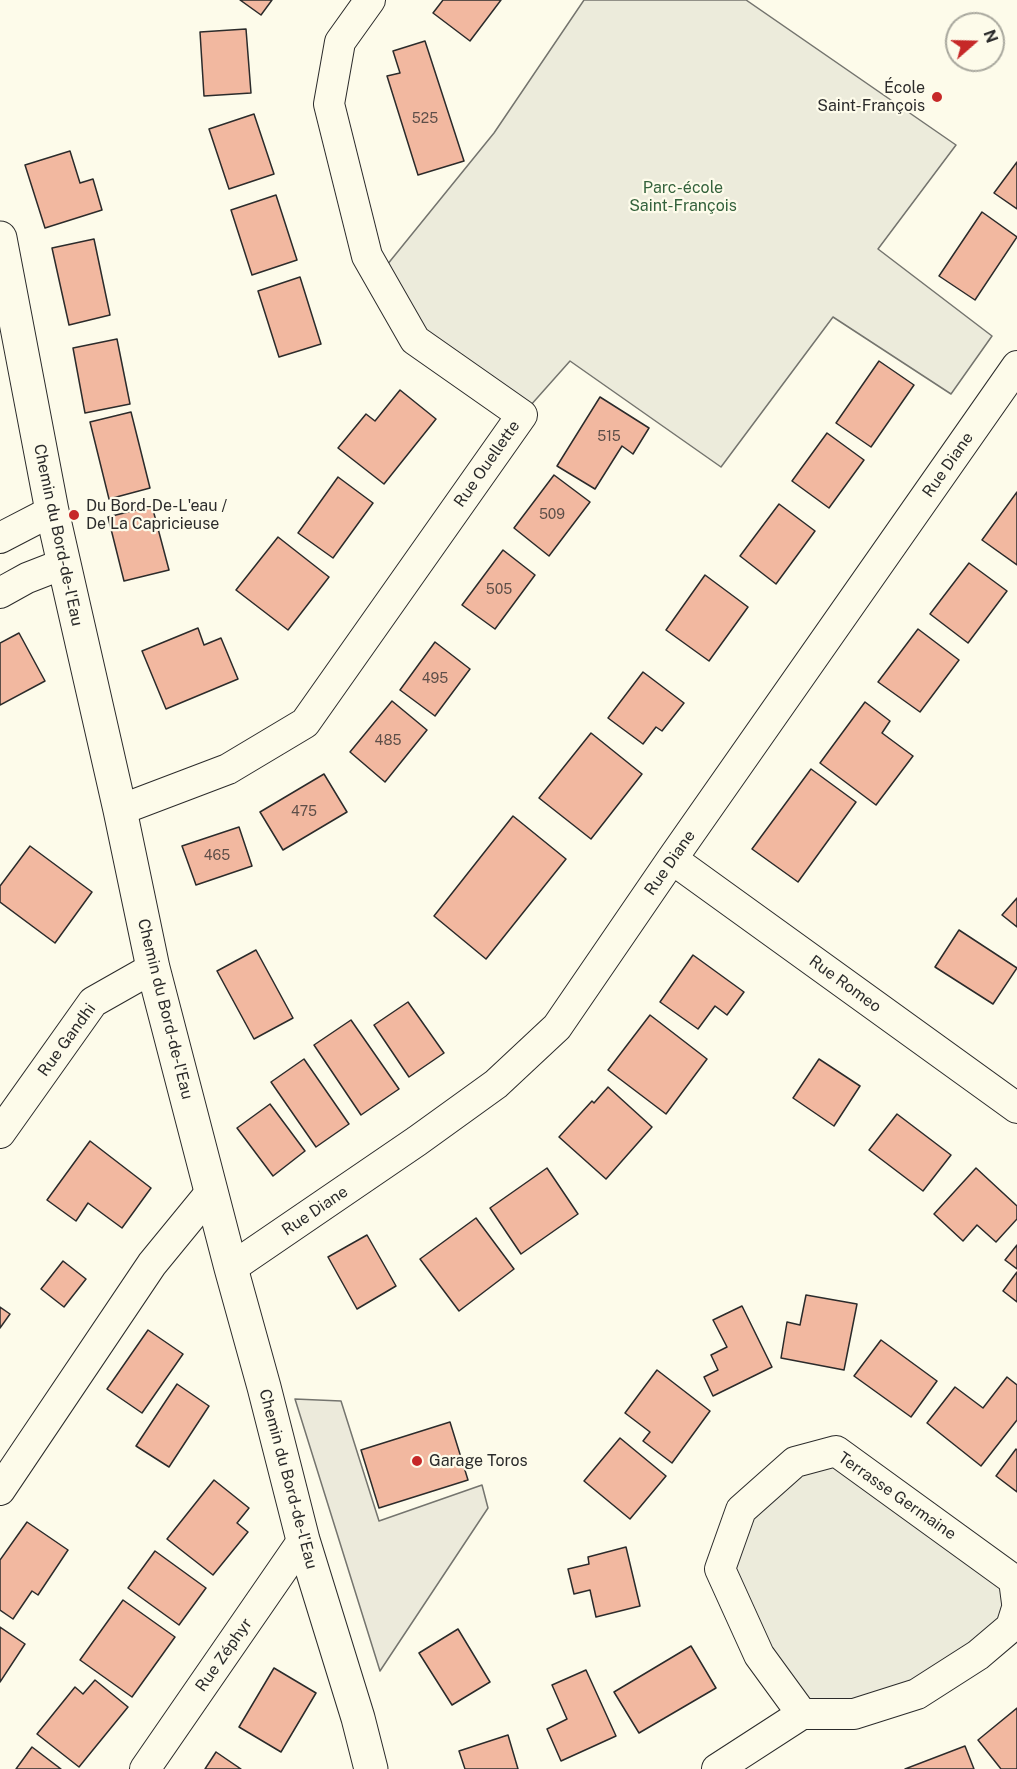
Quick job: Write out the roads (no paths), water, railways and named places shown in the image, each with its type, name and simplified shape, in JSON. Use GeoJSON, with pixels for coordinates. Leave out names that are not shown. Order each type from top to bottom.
{"type":"FeatureCollection","features":[{"type":"Feature","properties":{"kind":"street","name":"Rue Ouellette"},"geometry":{"type":"LineString","coordinates":[[120,810],[228,769],[305,723],[522,415],[415,340],[367,256],[329,104],[340,42],[370,0]]}},
{"type":"Feature","properties":{"kind":"street","name":"Chemin du Bord-de-l'Eau"},"geometry":{"type":"LineString","coordinates":[[0,238],[63,564],[120,810],[153,968],[303,1540],[358,1718],[371,1769]]}},
{"type":"Feature","properties":{"kind":"street","name":"Rue Diane"},"geometry":{"type":"LineString","coordinates":[[231,1268],[470,1103],[496,1083],[558,1027],[672,859],[1017,366]]}},
{"type":"Feature","properties":{"kind":"street"},"geometry":{"type":"LineString","coordinates":[[0,538],[52,511]]}},
{"type":"Feature","properties":{"kind":"street"},"geometry":{"type":"LineString","coordinates":[[0,593],[27,578],[63,564]]}},
{"type":"Feature","properties":{"kind":"street","name":"Rue Romeo"},"geometry":{"type":"LineString","coordinates":[[672,859],[1017,1108]]}},
{"type":"Feature","properties":{"kind":"street","name":"Rue Gandhi"},"geometry":{"type":"LineString","coordinates":[[0,1133],[93,1002],[153,968]]}},
{"type":"Feature","properties":{"kind":"street"},"geometry":{"type":"LineString","coordinates":[[0,1490],[152,1264],[211,1192]]}},
{"type":"Feature","properties":{"kind":"street","name":"Terrasse Germaine"},"geometry":{"type":"LineString","coordinates":[[801,1714],[759,1655],[720,1569],[741,1510],[795,1462],[836,1451],[1014,1580],[1017,1603]]}},
{"type":"Feature","properties":{"kind":"street","name":"Rue Zéphyr"},"geometry":{"type":"LineString","coordinates":[[145,1769],[303,1540]]}},
{"type":"Feature","properties":{"kind":"street"},"geometry":{"type":"LineString","coordinates":[[717,1769],[801,1714],[854,1714],[917,1694],[978,1655],[1011,1627],[1017,1608]]}},
{"type":"Feature","properties":{"kind":"place","name":"École Saint-François"},"geometry":{"type":"Point","coordinates":[937,97]}},
{"type":"Feature","properties":{"kind":"place","name":"Du Bord-De-L'eau / De La Capricieuse"},"geometry":{"type":"Point","coordinates":[74,515]}},
{"type":"Feature","properties":{"kind":"place","name":"Garage Toros"},"geometry":{"type":"Point","coordinates":[417,1461]}},
{"type":"Feature","properties":{"kind":"park label","name":"Parc-école Saint-François"},"geometry":{"type":"Point","coordinates":[683,197]}}]}
